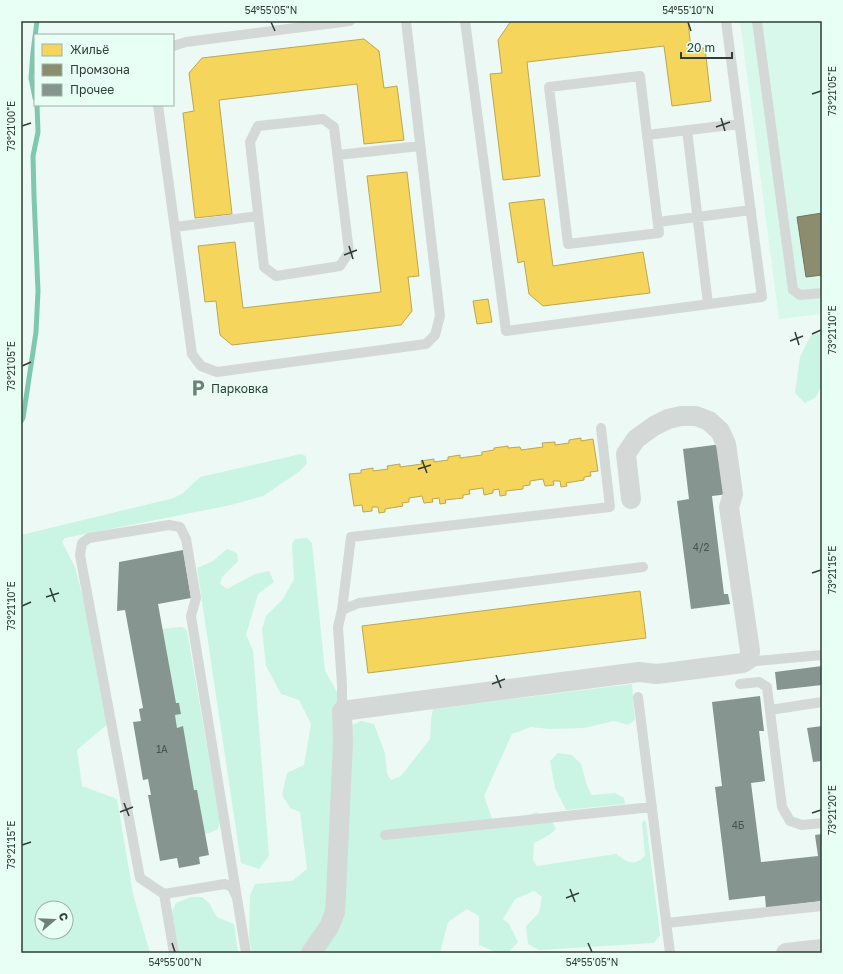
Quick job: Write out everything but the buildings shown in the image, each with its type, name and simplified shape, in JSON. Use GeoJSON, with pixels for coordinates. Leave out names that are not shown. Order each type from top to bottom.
{"type":"FeatureCollection","features":[{"type":"Feature","properties":{"kind":"street"},"geometry":{"type":"LineString","coordinates":[[311,953],[329,927],[335,912],[343,742],[342,711],[640,672],[657,674],[743,662],[749,658],[750,651],[729,507],[733,494],[726,444],[720,431],[709,421],[696,416],[680,416],[661,422],[636,439],[626,454],[631,499]]}},
{"type":"Feature","properties":{"kind":"street"},"geometry":{"type":"LineString","coordinates":[[786,953],[822,949]]}},
{"type":"Feature","properties":{"kind":"lane"},"geometry":{"type":"LineString","coordinates":[[174,46],[186,42],[350,21]]}},
{"type":"Feature","properties":{"kind":"lane"},"geometry":{"type":"LineString","coordinates":[[158,106],[192,354],[201,366],[217,372],[426,344],[435,335],[440,316],[406,21]]}},
{"type":"Feature","properties":{"kind":"lane"},"geometry":{"type":"LineString","coordinates":[[465,21],[506,331],[762,297],[726,21]]}},
{"type":"Feature","properties":{"kind":"lane"},"geometry":{"type":"LineString","coordinates":[[757,21],[793,290],[800,295],[822,293]]}},
{"type":"Feature","properties":{"kind":"lane"},"geometry":{"type":"LineString","coordinates":[[640,76],[647,135],[659,233],[568,244],[549,87],[640,76]]}},
{"type":"Feature","properties":{"kind":"lane"},"geometry":{"type":"LineString","coordinates":[[323,119],[334,127],[338,155],[350,252],[340,266],[276,276],[264,267],[250,142],[258,126],[323,119]]}},
{"type":"Feature","properties":{"kind":"lane"},"geometry":{"type":"LineString","coordinates":[[647,135],[739,124]]}},
{"type":"Feature","properties":{"kind":"lane"},"geometry":{"type":"LineString","coordinates":[[687,130],[708,304]]}},
{"type":"Feature","properties":{"kind":"lane"},"geometry":{"type":"LineString","coordinates":[[338,155],[420,146]]}},
{"type":"Feature","properties":{"kind":"lane"},"geometry":{"type":"LineString","coordinates":[[658,222],[751,210]]}},
{"type":"Feature","properties":{"kind":"lane"},"geometry":{"type":"LineString","coordinates":[[175,227],[258,216]]}},
{"type":"Feature","properties":{"kind":"lane"},"geometry":{"type":"LineString","coordinates":[[342,711],[342,685],[338,627],[342,610],[350,538],[610,507],[601,428]]}},
{"type":"Feature","properties":{"kind":"lane"},"geometry":{"type":"LineString","coordinates":[[237,898],[232,887],[225,884],[164,894],[140,878],[80,555],[82,543],[89,538],[169,525],[180,527],[186,539],[196,598],[191,616],[246,953]]}},
{"type":"Feature","properties":{"kind":"lane"},"geometry":{"type":"LineString","coordinates":[[342,610],[359,603],[643,567]]}},
{"type":"Feature","properties":{"kind":"lane"},"geometry":{"type":"LineString","coordinates":[[743,662],[822,655]]}},
{"type":"Feature","properties":{"kind":"lane"},"geometry":{"type":"LineString","coordinates":[[740,684],[759,682],[767,687],[782,807],[790,821],[802,825],[822,823]]}},
{"type":"Feature","properties":{"kind":"lane"},"geometry":{"type":"LineString","coordinates":[[638,697],[670,953]]}},
{"type":"Feature","properties":{"kind":"lane"},"geometry":{"type":"LineString","coordinates":[[770,710],[822,702]]}},
{"type":"Feature","properties":{"kind":"lane"},"geometry":{"type":"LineString","coordinates":[[385,835],[652,807]]}},
{"type":"Feature","properties":{"kind":"lane"},"geometry":{"type":"LineString","coordinates":[[164,894],[174,953]]}},
{"type":"Feature","properties":{"kind":"lane"},"geometry":{"type":"LineString","coordinates":[[667,923],[822,906]]}},
{"type":"Feature","properties":{"kind":"shaded area"},"geometry":{"type":"Polygon","coordinates":[[[740,21],[822,21],[822,314],[779,319],[740,21]]]}},
{"type":"Feature","properties":{"kind":"shaded area"},"geometry":{"type":"Polygon","coordinates":[[[822,332],[822,385],[816,397],[805,403],[795,393],[800,357],[811,335],[822,332]]]}},
{"type":"Feature","properties":{"kind":"shaded area"},"geometry":{"type":"Polygon","coordinates":[[[301,454],[306,456],[307,463],[300,471],[263,496],[231,505],[65,538],[62,542],[75,567],[89,621],[110,722],[77,750],[82,786],[117,799],[133,894],[150,953],[21,953],[21,647],[23,644],[21,643],[21,535],[174,498],[183,493],[200,477],[301,454]]]}},
{"type":"Feature","properties":{"kind":"shaded area"},"geometry":{"type":"Polygon","coordinates":[[[307,538],[312,543],[325,671],[340,697],[346,728],[361,721],[374,724],[385,753],[387,774],[391,780],[401,776],[430,739],[433,709],[632,684],[635,720],[628,725],[614,721],[584,728],[549,729],[531,727],[512,734],[484,796],[493,821],[514,822],[536,812],[550,818],[556,829],[549,835],[534,843],[533,860],[537,866],[616,854],[630,862],[637,861],[645,856],[642,823],[644,820],[646,822],[660,935],[654,943],[539,950],[528,944],[526,926],[539,913],[542,897],[534,891],[515,899],[503,919],[509,924],[518,942],[508,953],[498,953],[479,945],[479,916],[467,909],[448,922],[440,953],[252,953],[249,937],[250,895],[255,884],[292,881],[307,869],[300,812],[290,808],[282,795],[287,773],[304,765],[311,724],[299,700],[281,694],[266,666],[262,629],[266,616],[283,599],[294,579],[292,544],[295,539],[307,538]]]}},
{"type":"Feature","properties":{"kind":"shaded area"},"geometry":{"type":"Polygon","coordinates":[[[227,549],[237,553],[238,561],[222,577],[220,584],[227,589],[255,574],[269,571],[274,582],[258,594],[246,635],[253,650],[269,856],[259,869],[241,863],[197,568],[213,561],[227,549]]]}},
{"type":"Feature","properties":{"kind":"shaded area"},"geometry":{"type":"Polygon","coordinates":[[[183,627],[187,631],[220,822],[218,829],[205,834],[197,790],[194,790],[183,727],[177,728],[175,715],[181,713],[179,703],[176,703],[162,629],[183,627]]]}},
{"type":"Feature","properties":{"kind":"shaded area"},"geometry":{"type":"Polygon","coordinates":[[[558,753],[572,755],[581,764],[587,786],[592,795],[615,793],[624,798],[625,804],[566,810],[555,788],[550,761],[558,753]]]}},
{"type":"Feature","properties":{"kind":"shaded area"},"geometry":{"type":"Polygon","coordinates":[[[191,897],[202,897],[209,903],[217,917],[234,924],[238,953],[178,953],[172,911],[176,903],[191,897]]]}},
{"type":"Feature","properties":{"kind":"waterway"},"geometry":{"type":"LineString","coordinates":[[35,34],[37,21]]}},
{"type":"Feature","properties":{"kind":"waterway"},"geometry":{"type":"LineString","coordinates":[[34,44],[31,78],[34,93]]}},
{"type":"Feature","properties":{"kind":"waterway"},"geometry":{"type":"LineString","coordinates":[[21,421],[23,418],[36,332],[38,291],[33,156],[38,132],[37,106]]}},
{"type":"Feature","properties":{"kind":"place","name":"Парковка"},"geometry":{"type":"Point","coordinates":[198,388]}}]}
